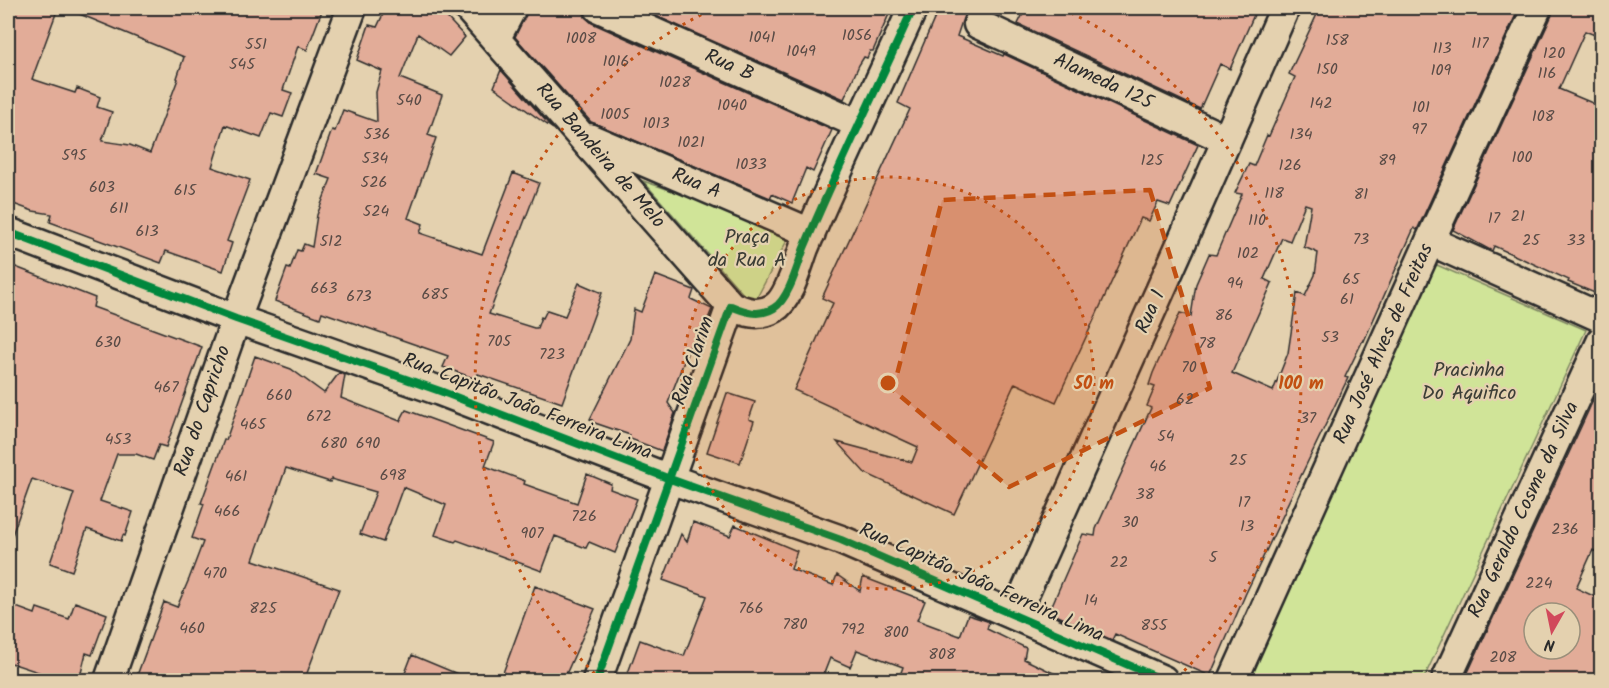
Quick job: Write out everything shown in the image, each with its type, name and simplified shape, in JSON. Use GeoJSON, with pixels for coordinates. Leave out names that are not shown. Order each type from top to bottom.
{"type":"FeatureCollection","features":[{"type":"Feature","properties":{"kind":"street","name":"Rua do Capricho"},"geometry":{"type":"LineString","coordinates":[[108,681],[236,319],[352,8]]}},
{"type":"Feature","properties":{"kind":"street","name":"Rua Bandeira de Melo"},"geometry":{"type":"LineString","coordinates":[[468,8],[730,306]]}},
{"type":"Feature","properties":{"kind":"street"},"geometry":{"type":"LineString","coordinates":[[496,38],[512,8]]}},
{"type":"Feature","properties":{"kind":"street","name":"Rua B"},"geometry":{"type":"LineString","coordinates":[[599,8],[859,124]]}},
{"type":"Feature","properties":{"kind":"street","name":"Rua 1"},"geometry":{"type":"LineString","coordinates":[[1015,615],[1285,8]]}},
{"type":"Feature","properties":{"kind":"street","name":"Rua José Alves de Freitas"},"geometry":{"type":"LineString","coordinates":[[1233,681],[1537,8]]}},
{"type":"Feature","properties":{"kind":"street","name":"Rua Clarim"},"geometry":{"type":"LineString","coordinates":[[597,681],[730,306],[747,313],[760,313],[774,308],[784,298],[907,9]]}},
{"type":"Feature","properties":{"kind":"street","name":"Alameda 125"},"geometry":{"type":"LineString","coordinates":[[978,24],[1227,140]]}},
{"type":"Feature","properties":{"kind":"street","name":"Rua A"},"geometry":{"type":"LineString","coordinates":[[581,135],[811,233]]}},
{"type":"Feature","properties":{"kind":"street","name":"Rua Capitão João Ferreira Lima"},"geometry":{"type":"LineString","coordinates":[[8,232],[236,319],[440,391],[670,479],[841,540],[1015,615],[1107,670],[1163,681]]}},
{"type":"Feature","properties":{"kind":"street"},"geometry":{"type":"LineString","coordinates":[[1430,241],[1602,318]]}},
{"type":"Feature","properties":{"kind":"street","name":"Rua Geraldo Cosme da Silva"},"geometry":{"type":"LineString","coordinates":[[1446,681],[1602,340]]}},
{"type":"Feature","properties":{"kind":"highlighted area"},"geometry":{"type":"Polygon","coordinates":[[[1150,190],[1210,388],[1009,487],[893,390],[942,200],[1150,190]]]}},
{"type":"Feature","properties":{"kind":"green space","name":"Praça da Rua A"},"geometry":{"type":"Polygon","coordinates":[[[643,181],[792,231],[753,305],[643,181]]]}},
{"type":"Feature","properties":{"kind":"green space","name":"Pracinha Do Aquifico"},"geometry":{"type":"Polygon","coordinates":[[[1430,262],[1586,330],[1423,680],[1246,680],[1430,262]]]}},
{"type":"Feature","properties":{"kind":"building"},"geometry":{"type":"Polygon","coordinates":[[[8,8],[58,8],[32,79],[75,93],[77,88],[100,97],[97,107],[112,112],[102,141],[130,145],[150,153],[184,57],[65,8],[323,8],[307,50],[298,46],[283,90],[292,93],[283,117],[271,113],[261,138],[225,125],[212,167],[250,180],[227,241],[232,243],[223,271],[166,251],[161,263],[50,222],[52,214],[33,211],[8,202],[8,8]]]}},
{"type":"Feature","properties":{"kind":"building"},"geometry":{"type":"Polygon","coordinates":[[[386,8],[438,8],[465,37],[449,56],[418,34],[400,78],[442,95],[428,135],[436,138],[408,218],[423,224],[420,233],[482,254],[513,173],[539,183],[489,314],[537,328],[541,317],[543,318],[547,310],[565,316],[579,283],[602,293],[562,403],[478,374],[476,379],[443,367],[448,356],[322,312],[320,318],[275,301],[287,268],[290,269],[297,250],[301,251],[304,244],[312,247],[317,215],[331,179],[316,174],[332,130],[335,131],[343,110],[377,122],[376,92],[382,71],[357,60],[369,25],[377,27],[386,8]]]}},
{"type":"Feature","properties":{"kind":"building"},"geometry":{"type":"Polygon","coordinates":[[[528,8],[583,8],[585,17],[592,23],[832,130],[813,172],[806,168],[792,203],[772,194],[770,198],[591,122],[515,37],[528,8]]]}},
{"type":"Feature","properties":{"kind":"building"},"geometry":{"type":"Polygon","coordinates":[[[638,8],[876,8],[889,14],[873,51],[870,51],[867,58],[864,57],[859,65],[844,99],[638,8]]]}},
{"type":"Feature","properties":{"kind":"building"},"geometry":{"type":"Polygon","coordinates":[[[939,8],[969,8],[957,36],[1003,56],[1004,54],[1198,145],[1170,206],[1158,202],[1149,221],[1141,218],[1056,402],[1015,383],[954,514],[865,473],[837,442],[912,462],[918,447],[794,390],[833,303],[822,298],[910,109],[898,103],[939,8]]]}},
{"type":"Feature","properties":{"kind":"building"},"geometry":{"type":"Polygon","coordinates":[[[1026,8],[1257,8],[1230,69],[1220,64],[1200,109],[1018,24],[1026,8]]]}},
{"type":"Feature","properties":{"kind":"building"},"geometry":{"type":"Polygon","coordinates":[[[1320,8],[1519,8],[1417,230],[1414,228],[1364,341],[1345,377],[1348,378],[1246,593],[1210,676],[1115,634],[1112,640],[1049,612],[1083,534],[1095,536],[1096,529],[1151,408],[1147,406],[1155,387],[1149,385],[1153,373],[1180,313],[1191,316],[1196,284],[1209,254],[1216,255],[1242,194],[1235,193],[1249,164],[1254,166],[1267,135],[1269,136],[1295,77],[1289,74],[1320,8]],[[1305,204],[1290,241],[1282,238],[1264,279],[1272,283],[1232,373],[1273,391],[1288,353],[1297,293],[1305,296],[1315,275],[1318,253],[1304,247],[1311,206],[1305,204]]]}},
{"type":"Feature","properties":{"kind":"building"},"geometry":{"type":"Polygon","coordinates":[[[1553,8],[1602,8],[1602,38],[1585,31],[1559,89],[1602,107],[1602,296],[1494,246],[1492,251],[1453,230],[1552,15],[1553,8]]]}},
{"type":"Feature","properties":{"kind":"building"},"geometry":{"type":"Polygon","coordinates":[[[501,70],[553,129],[494,87],[501,70]]]}},
{"type":"Feature","properties":{"kind":"building"},"geometry":{"type":"Polygon","coordinates":[[[8,264],[95,298],[93,307],[202,347],[166,447],[159,445],[153,460],[136,454],[117,454],[100,501],[133,512],[125,536],[123,535],[121,541],[87,529],[72,571],[50,563],[74,493],[32,479],[11,538],[8,537],[8,264]]]}},
{"type":"Feature","properties":{"kind":"building"},"geometry":{"type":"Polygon","coordinates":[[[655,275],[694,290],[691,299],[712,309],[696,349],[690,346],[668,403],[675,413],[662,451],[628,438],[630,435],[592,422],[593,420],[590,419],[630,339],[634,309],[641,312],[655,275]]]}},
{"type":"Feature","properties":{"kind":"building"},"geometry":{"type":"Polygon","coordinates":[[[255,356],[291,369],[324,393],[339,373],[345,375],[341,398],[400,421],[406,410],[494,442],[485,466],[525,481],[524,484],[577,503],[587,474],[611,484],[610,489],[637,499],[615,553],[589,542],[586,548],[555,536],[542,571],[457,540],[455,542],[435,535],[446,505],[403,487],[383,542],[360,534],[376,492],[331,479],[330,482],[286,468],[253,560],[339,589],[304,681],[135,681],[164,602],[177,607],[203,542],[192,538],[204,504],[201,503],[255,356]]]}},
{"type":"Feature","properties":{"kind":"building"},"geometry":{"type":"Polygon","coordinates":[[[1602,381],[1602,554],[1593,550],[1576,588],[1602,600],[1602,681],[1464,681],[1602,381]]]}},
{"type":"Feature","properties":{"kind":"building"},"geometry":{"type":"Polygon","coordinates":[[[727,393],[755,402],[749,419],[754,421],[740,463],[707,452],[727,393]]]}},
{"type":"Feature","properties":{"kind":"building"},"geometry":{"type":"Polygon","coordinates":[[[693,522],[730,536],[735,525],[797,551],[791,569],[833,585],[837,575],[860,591],[863,577],[925,601],[917,620],[960,636],[968,615],[987,621],[989,622],[987,629],[1026,648],[1024,659],[1070,681],[898,681],[903,667],[857,650],[850,667],[830,658],[821,681],[625,681],[640,640],[684,656],[707,596],[663,580],[681,534],[687,542],[693,522]]]}},
{"type":"Feature","properties":{"kind":"building"},"geometry":{"type":"Polygon","coordinates":[[[535,586],[595,609],[563,681],[500,681],[535,586]]]}},
{"type":"Feature","properties":{"kind":"building"},"geometry":{"type":"Polygon","coordinates":[[[75,602],[107,614],[92,655],[86,653],[79,681],[70,681],[50,674],[50,676],[8,662],[8,604],[35,614],[37,608],[69,619],[75,602]]]}},
{"type":"Feature","properties":{"kind":"building"},"geometry":{"type":"Polygon","coordinates":[[[412,655],[472,680],[472,681],[402,681],[412,655]]]}},
{"type":"Feature","properties":{"kind":"cycle path"},"geometry":{"type":"LineString","coordinates":[[597,680],[731,306],[747,312],[763,312],[774,308],[784,297],[830,188],[913,8]]}},
{"type":"Feature","properties":{"kind":"cycle path"},"geometry":{"type":"LineString","coordinates":[[8,232],[236,319],[440,391],[670,479],[841,540],[1163,680]]}}]}
